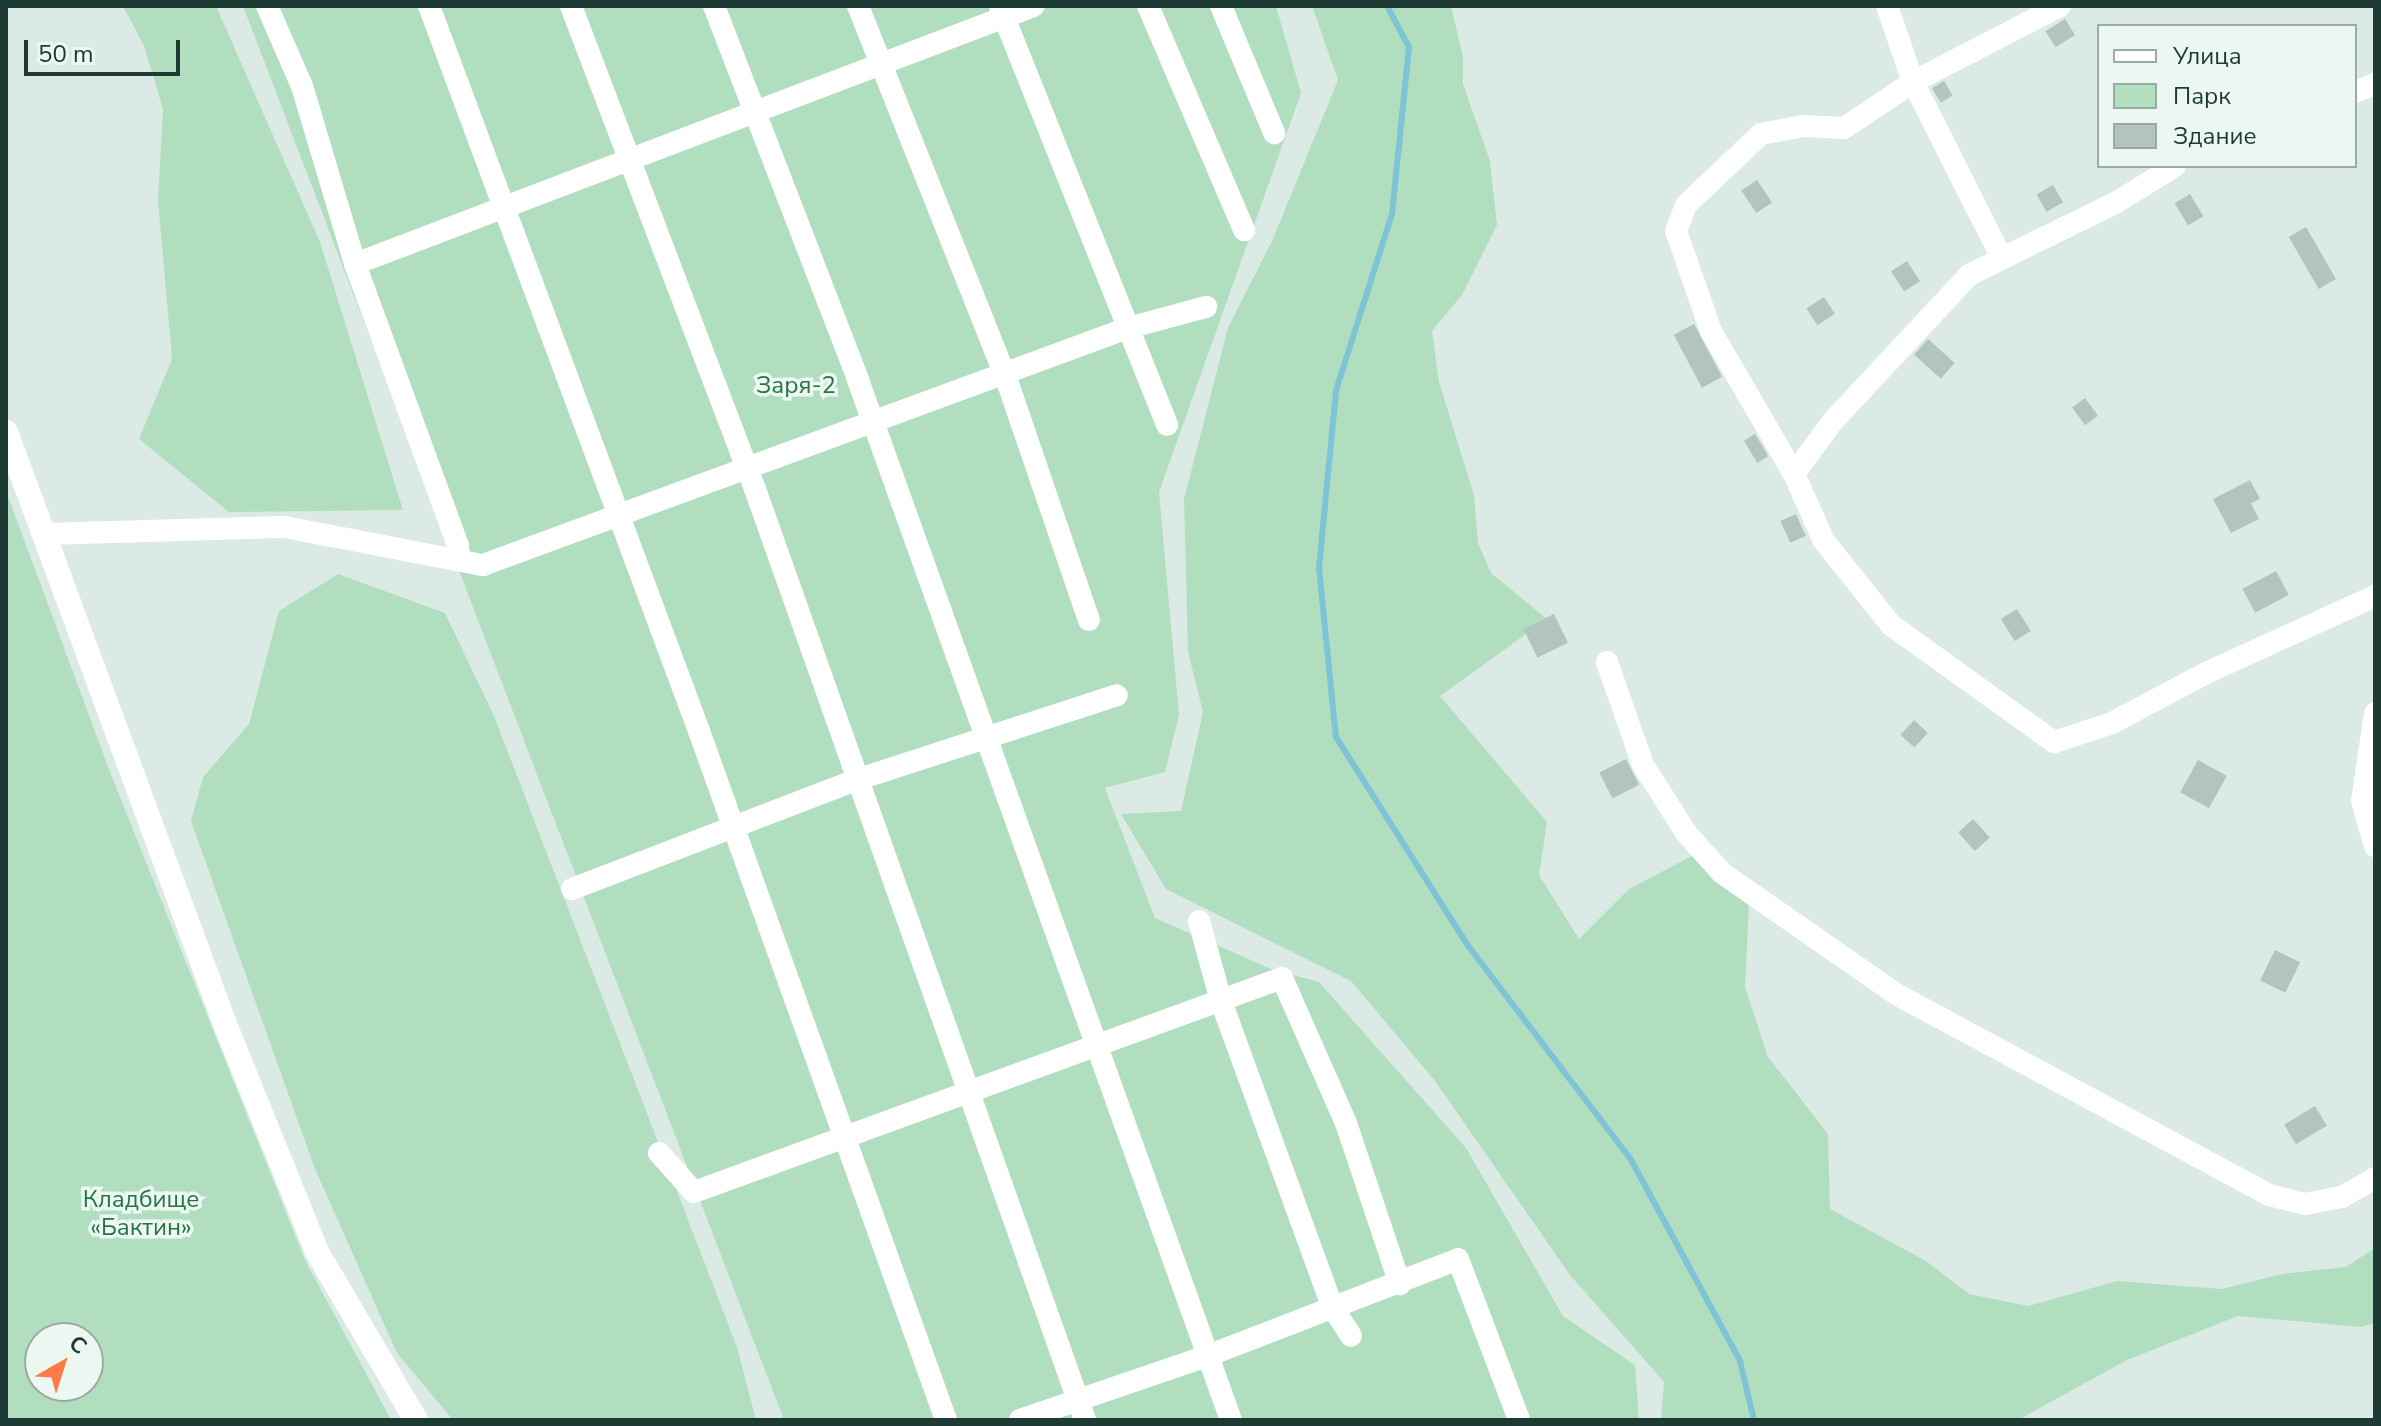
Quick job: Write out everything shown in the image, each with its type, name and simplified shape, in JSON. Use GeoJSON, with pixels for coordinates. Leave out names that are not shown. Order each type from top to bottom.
{"type":"FeatureCollection","features":[{"type":"Feature","properties":{"kind":"street"},"geometry":{"type":"LineString","coordinates":[[267,6],[302,86],[355,264],[458,546],[459,560]]}},
{"type":"Feature","properties":{"kind":"street"},"geometry":{"type":"LineString","coordinates":[[429,6],[946,1420]]}},
{"type":"Feature","properties":{"kind":"street"},"geometry":{"type":"LineString","coordinates":[[571,6],[748,470],[971,1090],[1081,1410]]}},
{"type":"Feature","properties":{"kind":"street"},"geometry":{"type":"LineString","coordinates":[[714,6],[872,421],[1231,1420]]}},
{"type":"Feature","properties":{"kind":"street"},"geometry":{"type":"LineString","coordinates":[[858,6],[1004,372],[1089,620]]}},
{"type":"Feature","properties":{"kind":"street"},"geometry":{"type":"LineString","coordinates":[[355,264],[504,206],[630,162],[753,110],[880,66],[1002,12],[1034,6]]}},
{"type":"Feature","properties":{"kind":"street"},"geometry":{"type":"LineString","coordinates":[[1148,6],[1244,230]]}},
{"type":"Feature","properties":{"kind":"street"},"geometry":{"type":"LineString","coordinates":[[1221,6],[1274,133]]}},
{"type":"Feature","properties":{"kind":"street"},"geometry":{"type":"LineString","coordinates":[[1887,6],[1913,82],[2002,258]]}},
{"type":"Feature","properties":{"kind":"street"},"geometry":{"type":"LineString","coordinates":[[2060,6],[1913,82],[1844,128],[1803,126],[1761,134],[1686,205],[1676,231],[1711,331],[1794,474],[1824,541],[1891,625],[2054,742],[2112,723],[2206,673],[2375,596]]}},
{"type":"Feature","properties":{"kind":"street"},"geometry":{"type":"LineString","coordinates":[[1002,12],[1167,425]]}},
{"type":"Feature","properties":{"kind":"street"},"geometry":{"type":"LineString","coordinates":[[1794,474],[1833,421],[1969,275],[2117,202],[2172,168]]}},
{"type":"Feature","properties":{"kind":"street"},"geometry":{"type":"LineString","coordinates":[[45,534],[285,527],[483,565],[748,470],[1004,372],[1128,328],[1206,307]]}},
{"type":"Feature","properties":{"kind":"street"},"geometry":{"type":"LineString","coordinates":[[6,432],[225,1024],[317,1252],[416,1420]]}},
{"type":"Feature","properties":{"kind":"street"},"geometry":{"type":"LineString","coordinates":[[1607,662],[1643,765],[1687,834],[1722,873],[1896,994],[2269,1195],[2305,1204],[2342,1197],[2375,1178]]}},
{"type":"Feature","properties":{"kind":"street"},"geometry":{"type":"LineString","coordinates":[[572,889],[859,779],[985,741],[1117,695]]}},
{"type":"Feature","properties":{"kind":"street"},"geometry":{"type":"LineString","coordinates":[[2375,713],[2362,801],[2375,846]]}},
{"type":"Feature","properties":{"kind":"street"},"geometry":{"type":"LineString","coordinates":[[1199,921],[1221,1001],[1333,1308],[1351,1336]]}},
{"type":"Feature","properties":{"kind":"street"},"geometry":{"type":"LineString","coordinates":[[659,1153],[694,1192],[1282,978],[1346,1123],[1400,1284]]}},
{"type":"Feature","properties":{"kind":"street"},"geometry":{"type":"LineString","coordinates":[[1020,1420],[1081,1410],[1207,1356],[1400,1284],[1458,1259],[1519,1420]]}},
{"type":"Feature","properties":{"kind":"green space"},"geometry":{"type":"Polygon","coordinates":[[[123,6],[216,6],[320,242],[403,510],[229,512],[139,439],[172,359],[158,200],[163,109],[144,46],[123,6]]]}},
{"type":"Feature","properties":{"kind":"green space","name":"Заря-2"},"geometry":{"type":"Polygon","coordinates":[[[243,6],[1276,6],[1301,93],[1159,492],[1179,715],[1165,772],[1105,788],[1155,918],[1271,969],[1319,982],[1466,1148],[1563,1316],[1635,1365],[1639,1420],[784,1420],[243,6]]]}},
{"type":"Feature","properties":{"kind":"green space"},"geometry":{"type":"Polygon","coordinates":[[[1312,6],[1451,6],[1463,57],[1463,84],[1490,161],[1497,225],[1462,295],[1432,331],[1439,382],[1474,495],[1478,543],[1491,573],[1547,619],[1440,696],[1547,822],[1539,875],[1579,939],[1629,889],[1711,846],[1749,904],[1745,987],[1768,1057],[1828,1134],[1830,1209],[1926,1261],[1969,1294],[2028,1306],[2117,1281],[2222,1289],[2282,1274],[2346,1267],[2375,1248],[2375,1323],[2361,1327],[2238,1316],[2127,1360],[2018,1420],[1661,1420],[1664,1382],[1570,1275],[1435,1081],[1351,981],[1166,889],[1121,814],[1181,811],[1203,712],[1188,652],[1184,499],[1228,328],[1273,239],[1338,80],[1312,6]]]}},
{"type":"Feature","properties":{"kind":"green space","name":"Кладбище «Бактин»"},"geometry":{"type":"Polygon","coordinates":[[[6,491],[110,772],[305,1260],[391,1420],[6,1420],[6,491]]]}},
{"type":"Feature","properties":{"kind":"green space"},"geometry":{"type":"Polygon","coordinates":[[[338,574],[445,613],[494,716],[737,1347],[756,1420],[453,1420],[397,1353],[315,1169],[191,821],[203,777],[249,724],[279,611],[338,574]]]}},
{"type":"Feature","properties":{"kind":"building"},"geometry":{"type":"Polygon","coordinates":[[[2065,19],[2075,35],[2056,47],[2045,31],[2065,19]]]}},
{"type":"Feature","properties":{"kind":"building"},"geometry":{"type":"Polygon","coordinates":[[[1944,81],[1953,96],[1941,103],[1932,88],[1944,81]]]}},
{"type":"Feature","properties":{"kind":"building"},"geometry":{"type":"Polygon","coordinates":[[[1757,180],[1772,202],[1756,213],[1741,191],[1757,180]]]}},
{"type":"Feature","properties":{"kind":"building"},"geometry":{"type":"Polygon","coordinates":[[[2053,185],[2063,202],[2047,212],[2037,194],[2053,185]]]}},
{"type":"Feature","properties":{"kind":"building"},"geometry":{"type":"Polygon","coordinates":[[[2190,194],[2203,216],[2188,226],[2175,203],[2190,194]]]}},
{"type":"Feature","properties":{"kind":"building"},"geometry":{"type":"Polygon","coordinates":[[[2306,227],[2336,279],[2319,289],[2289,237],[2306,227]]]}},
{"type":"Feature","properties":{"kind":"building"},"geometry":{"type":"Polygon","coordinates":[[[1907,261],[1920,281],[1904,291],[1891,271],[1907,261]]]}},
{"type":"Feature","properties":{"kind":"building"},"geometry":{"type":"Polygon","coordinates":[[[1824,297],[1835,314],[1817,325],[1806,308],[1824,297]]]}},
{"type":"Feature","properties":{"kind":"building"},"geometry":{"type":"Polygon","coordinates":[[[1694,324],[1722,377],[1702,388],[1674,335],[1694,324]]]}},
{"type":"Feature","properties":{"kind":"building"},"geometry":{"type":"Polygon","coordinates":[[[1928,339],[1955,363],[1941,379],[1914,355],[1928,339]]]}},
{"type":"Feature","properties":{"kind":"building"},"geometry":{"type":"Polygon","coordinates":[[[2085,398],[2098,416],[2085,425],[2072,407],[2085,398]]]}},
{"type":"Feature","properties":{"kind":"building"},"geometry":{"type":"Polygon","coordinates":[[[1755,434],[1768,456],[1757,463],[1744,441],[1755,434]]]}},
{"type":"Feature","properties":{"kind":"building"},"geometry":{"type":"Polygon","coordinates":[[[2250,480],[2260,499],[2251,503],[2259,519],[2231,533],[2213,499],[2250,480]]]}},
{"type":"Feature","properties":{"kind":"building"},"geometry":{"type":"Polygon","coordinates":[[[1796,514],[1806,536],[1790,543],[1780,521],[1796,514]]]}},
{"type":"Feature","properties":{"kind":"building"},"geometry":{"type":"Polygon","coordinates":[[[2276,571],[2289,595],[2255,613],[2242,589],[2276,571]]]}},
{"type":"Feature","properties":{"kind":"building"},"geometry":{"type":"Polygon","coordinates":[[[2017,609],[2031,631],[2015,641],[2001,619],[2017,609]]]}},
{"type":"Feature","properties":{"kind":"building"},"geometry":{"type":"Polygon","coordinates":[[[1554,614],[1568,643],[1537,658],[1523,629],[1554,614]]]}},
{"type":"Feature","properties":{"kind":"building"},"geometry":{"type":"Polygon","coordinates":[[[1914,720],[1928,733],[1914,748],[1900,735],[1914,720]]]}},
{"type":"Feature","properties":{"kind":"building"},"geometry":{"type":"Polygon","coordinates":[[[1626,759],[1639,785],[1612,798],[1599,773],[1626,759]]]}},
{"type":"Feature","properties":{"kind":"building"},"geometry":{"type":"Polygon","coordinates":[[[2198,760],[2227,776],[2209,808],[2180,792],[2198,760]]]}},
{"type":"Feature","properties":{"kind":"building"},"geometry":{"type":"Polygon","coordinates":[[[1973,819],[1990,838],[1975,851],[1958,832],[1973,819]]]}},
{"type":"Feature","properties":{"kind":"building"},"geometry":{"type":"Polygon","coordinates":[[[2275,950],[2300,962],[2285,993],[2260,981],[2275,950]]]}},
{"type":"Feature","properties":{"kind":"building"},"geometry":{"type":"Polygon","coordinates":[[[2315,1106],[2327,1126],[2296,1144],[2284,1125],[2315,1106]]]}},
{"type":"Feature","properties":{"kind":"waterway"},"geometry":{"type":"LineString","coordinates":[[1387,6],[1409,47],[1392,214],[1336,391],[1319,568],[1336,737],[1469,947],[1630,1158],[1740,1361],[1754,1420]]}}]}
